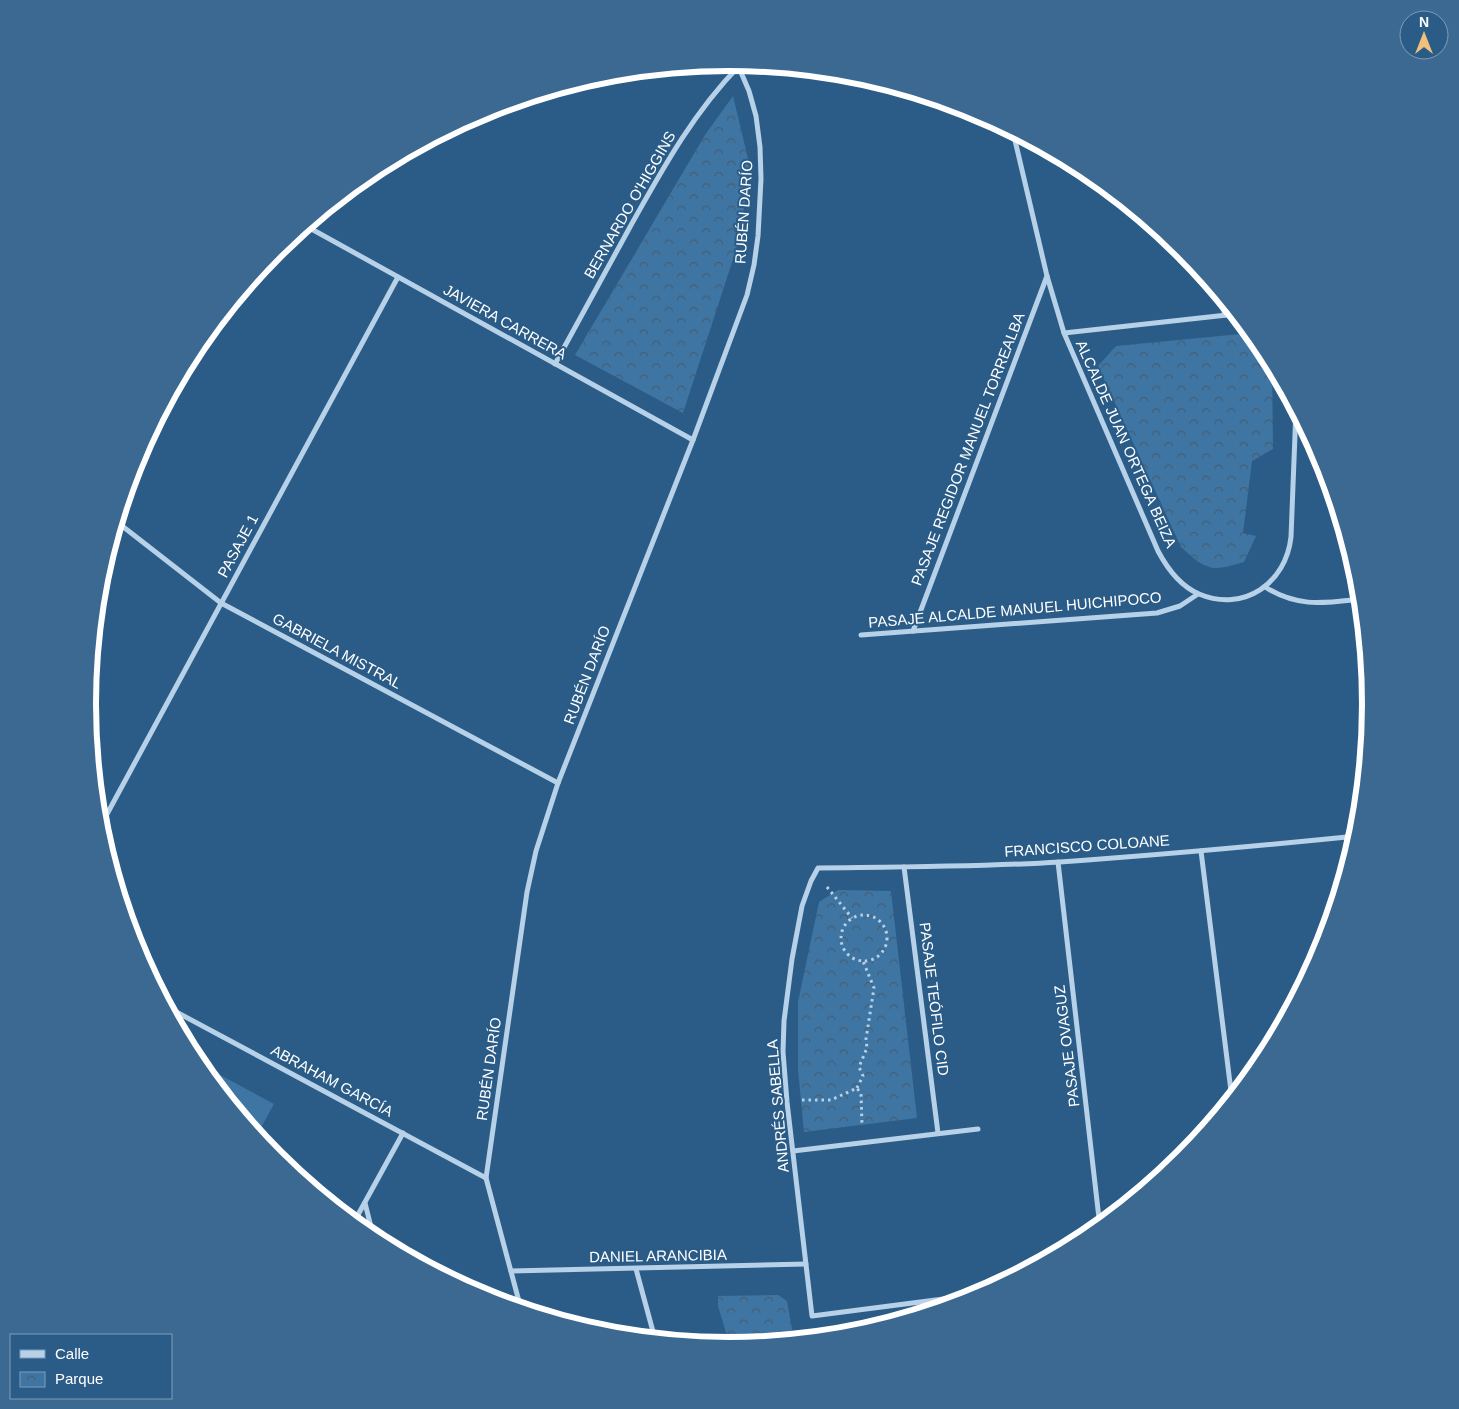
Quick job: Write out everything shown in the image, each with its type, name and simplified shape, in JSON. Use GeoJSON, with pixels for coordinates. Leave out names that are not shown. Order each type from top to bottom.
{"type":"FeatureCollection","features":[{"type":"Feature","properties":{"kind":"street","name":"BERNARDO O'HIGGINS"},"geometry":{"type":"LineString","coordinates":[[555,364],[667,161],[699,112],[733,71]]}},
{"type":"Feature","properties":{"kind":"street","name":"RUBÉN DARÍO"},"geometry":{"type":"LineString","coordinates":[[520,1302],[486,1178],[527,892],[536,851],[558,783],[747,295],[757,243],[761,179],[756,116],[749,90],[741,72]]}},
{"type":"Feature","properties":{"kind":"street","name":"ALCALDE JUAN ORTEGA BEIZA"},"geometry":{"type":"LineString","coordinates":[[1015,140],[1047,276],[1064,333],[1158,550],[1173,574],[1184,585],[1198,594],[1209,598],[1233,599],[1250,595],[1265,587],[1282,568],[1290,548],[1295,421]]}},
{"type":"Feature","properties":{"kind":"street","name":"JAVIERA CARRERA"},"geometry":{"type":"LineString","coordinates":[[311,229],[692,440]]}},
{"type":"Feature","properties":{"kind":"street","name":"PASAJE REGIDOR MANUEL TORREALBA"},"geometry":{"type":"LineString","coordinates":[[913,631],[1047,276]]}},
{"type":"Feature","properties":{"kind":"street","name":"PASAJE 1"},"geometry":{"type":"LineString","coordinates":[[106,816],[398,277]]}},
{"type":"Feature","properties":{"kind":"street"},"geometry":{"type":"LineString","coordinates":[[1223,308],[1225,316]]}},
{"type":"Feature","properties":{"kind":"street"},"geometry":{"type":"LineString","coordinates":[[1064,333],[1229,315]]}},
{"type":"Feature","properties":{"kind":"street","name":"GABRIELA MISTRAL"},"geometry":{"type":"LineString","coordinates":[[122,526],[221,603],[558,783]]}},
{"type":"Feature","properties":{"kind":"street"},"geometry":{"type":"LineString","coordinates":[[1265,587],[1276,594],[1304,603],[1320,604],[1354,600]]}},
{"type":"Feature","properties":{"kind":"street","name":"PASAJE ALCALDE MANUEL HUICHIPOCO"},"geometry":{"type":"LineString","coordinates":[[861,635],[1157,612],[1180,606],[1198,594]]}},
{"type":"Feature","properties":{"kind":"street","name":"FRANCISCO COLOANE"},"geometry":{"type":"LineString","coordinates":[[817,871],[1058,862],[1349,837]]}},
{"type":"Feature","properties":{"kind":"street"},"geometry":{"type":"LineString","coordinates":[[1201,851],[1231,1091]]}},
{"type":"Feature","properties":{"kind":"street","name":"PASAJE OVAGUZ"},"geometry":{"type":"LineString","coordinates":[[1058,862],[1099,1218]]}},
{"type":"Feature","properties":{"kind":"street","name":"PASAJE TEÓFILO CID"},"geometry":{"type":"LineString","coordinates":[[904,867],[938,1133]]}},
{"type":"Feature","properties":{"kind":"street","name":"ANDRÉS SABELLA"},"geometry":{"type":"LineString","coordinates":[[817,871],[811,881],[802,906],[792,959],[783,1052],[812,1316],[949,1298]]}},
{"type":"Feature","properties":{"kind":"street","name":"ABRAHAM GARCÍA"},"geometry":{"type":"LineString","coordinates":[[176,1012],[486,1178]]}},
{"type":"Feature","properties":{"kind":"street"},"geometry":{"type":"LineString","coordinates":[[793,1151],[978,1128]]}},
{"type":"Feature","properties":{"kind":"street"},"geometry":{"type":"LineString","coordinates":[[357,1216],[403,1133]]}},
{"type":"Feature","properties":{"kind":"street"},"geometry":{"type":"LineString","coordinates":[[364,1203],[370,1226]]}},
{"type":"Feature","properties":{"kind":"street","name":"DANIEL ARANCIBIA"},"geometry":{"type":"LineString","coordinates":[[511,1271],[806,1264]]}},
{"type":"Feature","properties":{"kind":"street"},"geometry":{"type":"LineString","coordinates":[[636,1269],[652,1333]]}},
{"type":"Feature","properties":{"kind":"path"},"geometry":{"type":"LineString","coordinates":[[817,871],[852,918]]}},
{"type":"Feature","properties":{"kind":"path"},"geometry":{"type":"LineString","coordinates":[[861,914],[869,915],[883,924],[887,938],[881,953],[874,958],[862,960],[847,954],[840,941],[843,927],[852,918],[861,914]]}},
{"type":"Feature","properties":{"kind":"path"},"geometry":{"type":"LineString","coordinates":[[787,1102],[810,1099],[831,1100],[857,1088],[863,1076],[859,1067],[867,1048],[866,1040],[874,988],[862,960]]}},
{"type":"Feature","properties":{"kind":"path"},"geometry":{"type":"LineString","coordinates":[[857,1088],[861,1094],[862,1142]]}},
{"type":"Feature","properties":{"kind":"green space"},"geometry":{"type":"Polygon","coordinates":[[[733,96],[751,171],[736,250],[683,413],[575,355],[705,135],[733,96]]]}},
{"type":"Feature","properties":{"kind":"green space"},"geometry":{"type":"Polygon","coordinates":[[[1242,334],[1272,379],[1273,449],[1252,461],[1243,533],[1256,536],[1244,562],[1224,567],[1210,567],[1197,561],[1181,547],[1098,366],[1116,346],[1242,334]]]}},
{"type":"Feature","properties":{"kind":"green space"},"geometry":{"type":"Polygon","coordinates":[[[838,890],[891,891],[917,1118],[804,1132],[798,1069],[798,1002],[819,902],[838,890]]]}},
{"type":"Feature","properties":{"kind":"green space"},"geometry":{"type":"Polygon","coordinates":[[[214,1072],[274,1104],[260,1129],[214,1072]]]}},
{"type":"Feature","properties":{"kind":"green space"},"geometry":{"type":"Polygon","coordinates":[[[778,1295],[787,1301],[793,1334],[728,1338],[718,1306],[718,1296],[778,1295]]]}}]}
